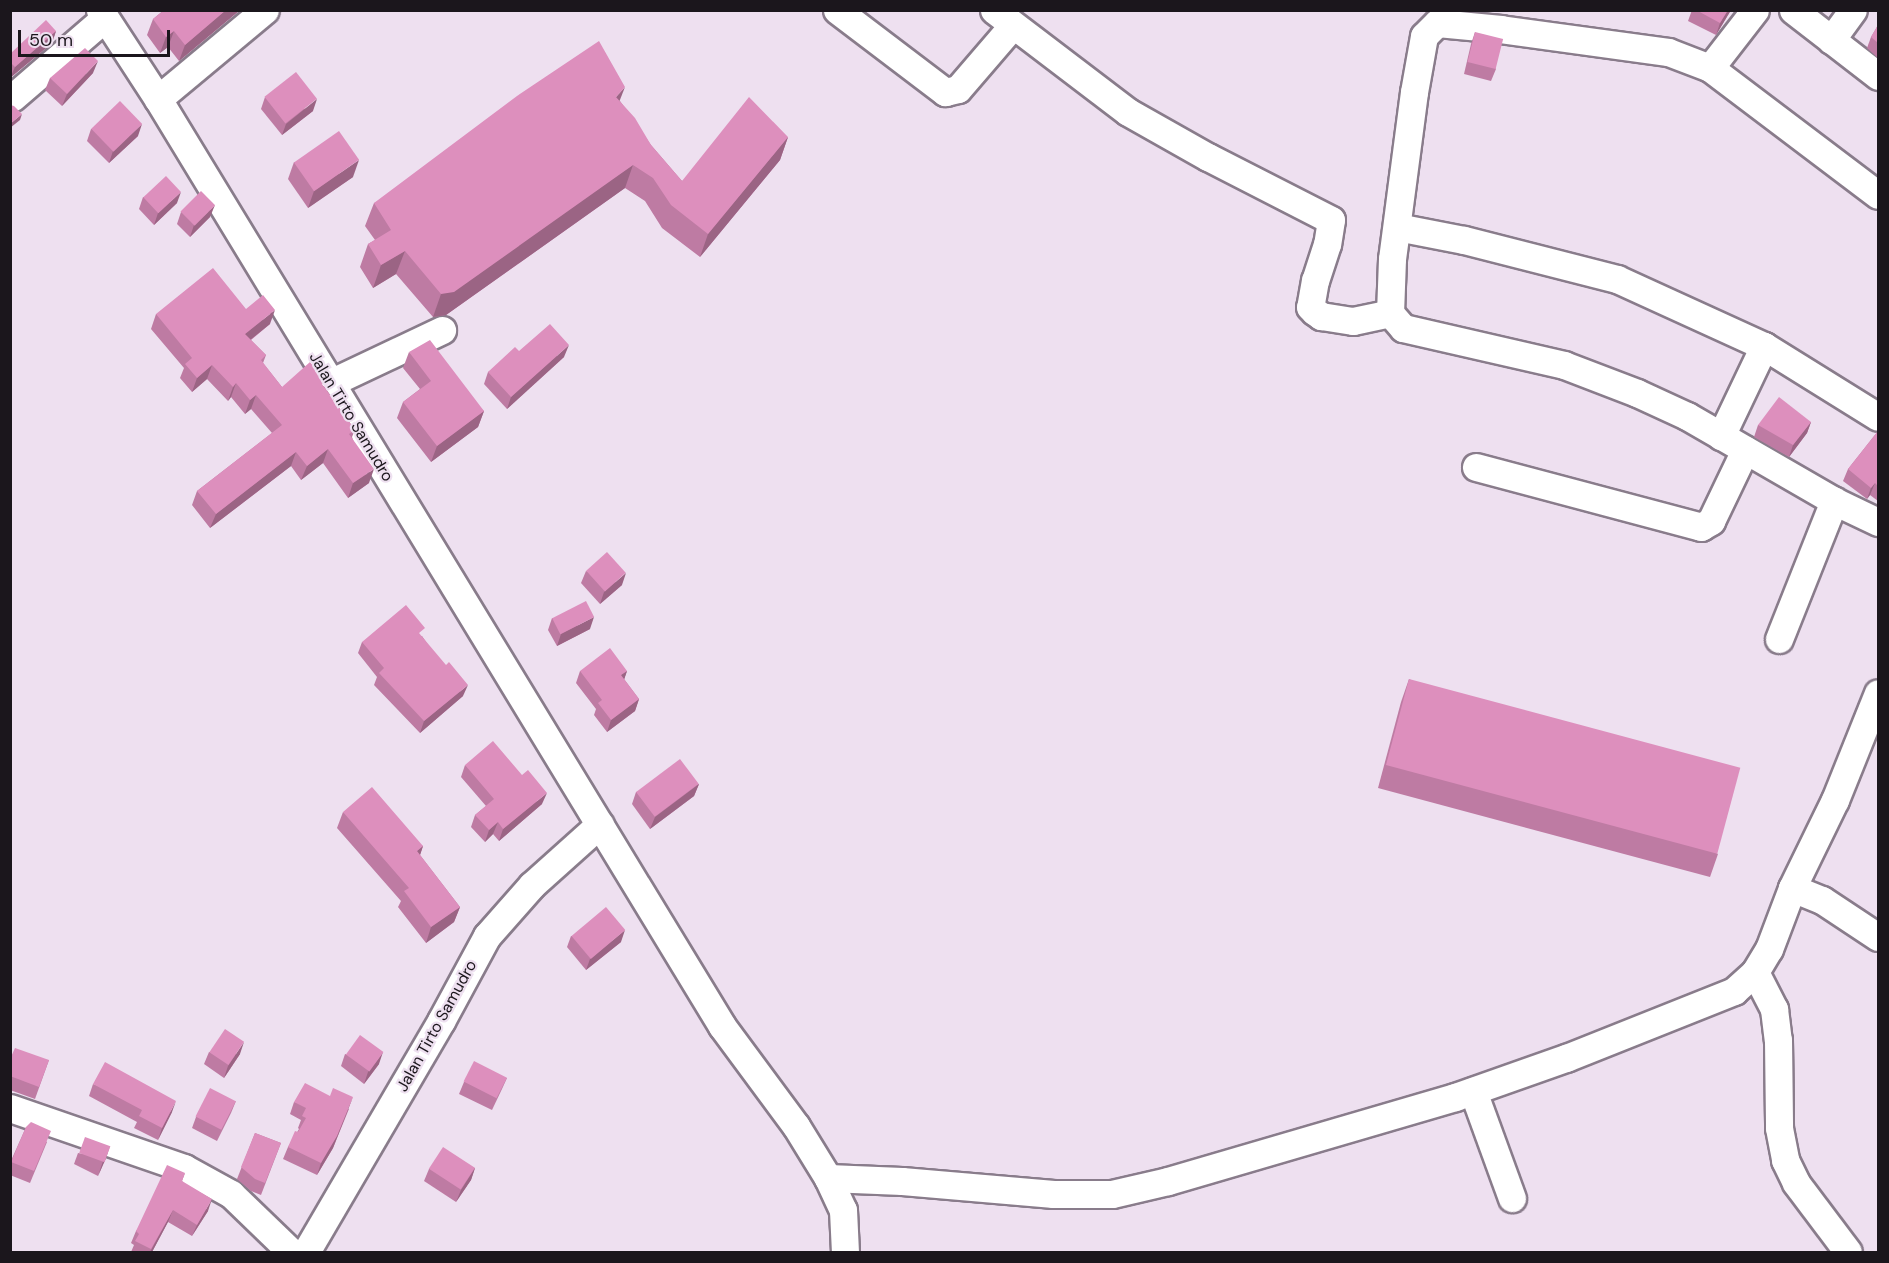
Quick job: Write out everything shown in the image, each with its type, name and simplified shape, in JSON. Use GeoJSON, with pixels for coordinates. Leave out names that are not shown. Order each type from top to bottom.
{"type":"FeatureCollection","features":[{"type":"Feature","properties":{"kind":"street"},"geometry":{"type":"LineString","coordinates":[[158,99],[264,10]]}},
{"type":"Feature","properties":{"kind":"street"},"geometry":{"type":"LineString","coordinates":[[837,10],[945,92],[958,89],[1003,18],[1128,112],[1208,157],[1331,220],[1327,244],[1315,280],[1311,307],[1314,311],[1321,316],[1353,321],[1390,313]]}},
{"type":"Feature","properties":{"kind":"street"},"geometry":{"type":"LineString","coordinates":[[1710,68],[1755,10]]}},
{"type":"Feature","properties":{"kind":"street"},"geometry":{"type":"LineString","coordinates":[[1793,10],[1878,76]]}},
{"type":"Feature","properties":{"kind":"street"},"geometry":{"type":"LineString","coordinates":[[1831,40],[1853,10]]}},
{"type":"Feature","properties":{"kind":"street"},"geometry":{"type":"LineString","coordinates":[[14,97],[103,14]]}},
{"type":"Feature","properties":{"kind":"street","name":"Jalan Tirto Samudro"},"geometry":{"type":"LineString","coordinates":[[103,14],[158,99],[723,1026],[796,1126],[828,1178],[843,1210],[845,1252]]}},
{"type":"Feature","properties":{"kind":"street"},"geometry":{"type":"LineString","coordinates":[[1878,195],[1710,68],[1668,52],[1437,23],[1424,36],[1392,259],[1390,313],[1403,328],[1554,363],[1595,377],[1677,412],[1834,501],[1878,522]]}},
{"type":"Feature","properties":{"kind":"street"},"geometry":{"type":"LineString","coordinates":[[1397,227],[1464,240],[1617,279],[1764,346],[1878,417]]}},
{"type":"Feature","properties":{"kind":"street"},"geometry":{"type":"LineString","coordinates":[[330,383],[442,330]]}},
{"type":"Feature","properties":{"kind":"street"},"geometry":{"type":"LineString","coordinates":[[1721,436],[1764,346]]}},
{"type":"Feature","properties":{"kind":"street"},"geometry":{"type":"LineString","coordinates":[[1476,466],[1701,527],[1711,521],[1745,450]]}},
{"type":"Feature","properties":{"kind":"street"},"geometry":{"type":"LineString","coordinates":[[1779,639],[1834,501]]}},
{"type":"Feature","properties":{"kind":"street"},"geometry":{"type":"LineString","coordinates":[[828,1178],[902,1181],[1053,1194],[1112,1194],[1168,1181],[1473,1091],[1734,991],[1755,972],[1769,950],[1792,888],[1873,729],[1878,693]]}},
{"type":"Feature","properties":{"kind":"street","name":"Jalan Tirto Samudro"},"geometry":{"type":"LineString","coordinates":[[306,1252],[441,1021],[487,936],[532,885],[600,825]]}},
{"type":"Feature","properties":{"kind":"street"},"geometry":{"type":"LineString","coordinates":[[1792,888],[1822,900],[1878,937]]}},
{"type":"Feature","properties":{"kind":"street"},"geometry":{"type":"LineString","coordinates":[[1755,972],[1766,991],[1775,1020],[1778,1040],[1779,1128],[1785,1160],[1796,1183],[1848,1252]]}},
{"type":"Feature","properties":{"kind":"street"},"geometry":{"type":"LineString","coordinates":[[1473,1091],[1512,1198]]}},
{"type":"Feature","properties":{"kind":"street"},"geometry":{"type":"LineString","coordinates":[[10,1108],[184,1168],[231,1194],[291,1252]]}},
{"type":"Feature","properties":{"kind":"building"},"geometry":{"type":"Polygon","coordinates":[[[164,10],[226,10],[185,45],[174,31],[166,37],[153,19],[164,10]]]}},
{"type":"Feature","properties":{"kind":"building"},"geometry":{"type":"Polygon","coordinates":[[[1696,10],[1728,10],[1720,23],[1696,10]]]}},
{"type":"Feature","properties":{"kind":"building"},"geometry":{"type":"Polygon","coordinates":[[[46,20],[56,31],[15,67],[10,62],[10,54],[46,20]]]}},
{"type":"Feature","properties":{"kind":"building"},"geometry":{"type":"Polygon","coordinates":[[[1878,25],[1878,43],[1871,37],[1878,25]]]}},
{"type":"Feature","properties":{"kind":"building"},"geometry":{"type":"Polygon","coordinates":[[[1475,32],[1503,39],[1496,69],[1468,62],[1475,32]]]}},
{"type":"Feature","properties":{"kind":"building"},"geometry":{"type":"Polygon","coordinates":[[[599,41],[625,87],[616,97],[635,118],[651,145],[682,181],[749,97],[788,137],[708,234],[671,205],[653,178],[633,165],[454,292],[441,294],[405,251],[381,265],[368,244],[391,230],[374,203],[517,96],[599,41]]]}},
{"type":"Feature","properties":{"kind":"building"},"geometry":{"type":"Polygon","coordinates":[[[85,48],[98,61],[67,94],[50,78],[85,48]]]}},
{"type":"Feature","properties":{"kind":"building"},"geometry":{"type":"Polygon","coordinates":[[[296,72],[317,99],[285,123],[264,97],[296,72]]]}},
{"type":"Feature","properties":{"kind":"building"},"geometry":{"type":"Polygon","coordinates":[[[120,101],[142,124],[113,152],[91,129],[120,101]]]}},
{"type":"Feature","properties":{"kind":"building"},"geometry":{"type":"Polygon","coordinates":[[[10,105],[22,114],[10,124],[10,105]]]}},
{"type":"Feature","properties":{"kind":"building"},"geometry":{"type":"Polygon","coordinates":[[[339,131],[359,160],[314,191],[294,163],[339,131]]]}},
{"type":"Feature","properties":{"kind":"building"},"geometry":{"type":"Polygon","coordinates":[[[166,176],[181,192],[158,213],[143,197],[166,176]]]}},
{"type":"Feature","properties":{"kind":"building"},"geometry":{"type":"Polygon","coordinates":[[[201,191],[215,205],[195,226],[180,212],[201,191]]]}},
{"type":"Feature","properties":{"kind":"building"},"geometry":{"type":"Polygon","coordinates":[[[213,268],[246,309],[263,295],[275,310],[245,334],[266,355],[261,360],[282,387],[310,362],[324,379],[325,382],[322,384],[355,430],[349,434],[374,469],[353,483],[328,449],[307,466],[296,452],[216,514],[197,491],[282,425],[256,395],[250,400],[236,383],[233,387],[212,365],[197,378],[185,364],[192,358],[156,314],[213,268]]]}},
{"type":"Feature","properties":{"kind":"building"},"geometry":{"type":"Polygon","coordinates":[[[550,324],[569,345],[511,397],[488,372],[515,347],[519,351],[550,324]]]}},
{"type":"Feature","properties":{"kind":"building"},"geometry":{"type":"Polygon","coordinates":[[[430,340],[484,411],[437,446],[403,402],[431,381],[409,352],[430,340]]]}},
{"type":"Feature","properties":{"kind":"building"},"geometry":{"type":"Polygon","coordinates":[[[1779,397],[1811,422],[1793,445],[1758,425],[1779,397]]]}},
{"type":"Feature","properties":{"kind":"building"},"geometry":{"type":"Polygon","coordinates":[[[1878,431],[1878,486],[1875,483],[1871,488],[1848,469],[1878,431]]]}},
{"type":"Feature","properties":{"kind":"building"},"geometry":{"type":"Polygon","coordinates":[[[607,552],[626,573],[605,592],[586,571],[607,552]]]}},
{"type":"Feature","properties":{"kind":"building"},"geometry":{"type":"Polygon","coordinates":[[[586,601],[594,617],[560,634],[552,618],[586,601]]]}},
{"type":"Feature","properties":{"kind":"building"},"geometry":{"type":"Polygon","coordinates":[[[406,605],[425,628],[419,633],[446,665],[449,662],[468,685],[424,721],[379,673],[384,668],[362,642],[406,605]]]}},
{"type":"Feature","properties":{"kind":"building"},"geometry":{"type":"Polygon","coordinates":[[[610,648],[627,671],[621,675],[639,699],[611,720],[598,703],[602,700],[580,671],[610,648]]]}},
{"type":"Feature","properties":{"kind":"building"},"geometry":{"type":"Polygon","coordinates":[[[1409,679],[1740,768],[1717,854],[1386,765],[1409,679]]]}},
{"type":"Feature","properties":{"kind":"building"},"geometry":{"type":"Polygon","coordinates":[[[493,741],[522,775],[528,770],[547,793],[503,829],[498,822],[489,830],[475,815],[494,799],[465,765],[493,741]]]}},
{"type":"Feature","properties":{"kind":"building"},"geometry":{"type":"Polygon","coordinates":[[[680,759],[699,784],[655,817],[636,792],[680,759]]]}},
{"type":"Feature","properties":{"kind":"building"},"geometry":{"type":"Polygon","coordinates":[[[372,787],[423,846],[417,851],[460,907],[431,927],[404,891],[409,888],[343,812],[372,787]]]}},
{"type":"Feature","properties":{"kind":"building"},"geometry":{"type":"Polygon","coordinates":[[[606,907],[625,930],[591,959],[572,936],[606,907]]]}},
{"type":"Feature","properties":{"kind":"building"},"geometry":{"type":"Polygon","coordinates":[[[225,1029],[244,1042],[228,1065],[209,1052],[225,1029]]]}},
{"type":"Feature","properties":{"kind":"building"},"geometry":{"type":"Polygon","coordinates":[[[360,1035],[383,1052],[369,1071],[346,1054],[360,1035]]]}},
{"type":"Feature","properties":{"kind":"building"},"geometry":{"type":"Polygon","coordinates":[[[15,1048],[49,1060],[39,1087],[10,1076],[10,1059],[15,1048]]]}},
{"type":"Feature","properties":{"kind":"building"},"geometry":{"type":"Polygon","coordinates":[[[474,1061],[507,1078],[497,1098],[464,1081],[474,1061]]]}},
{"type":"Feature","properties":{"kind":"building"},"geometry":{"type":"Polygon","coordinates":[[[105,1062],[176,1101],[162,1128],[139,1116],[142,1110],[93,1084],[105,1062]]]}},
{"type":"Feature","properties":{"kind":"building"},"geometry":{"type":"Polygon","coordinates":[[[305,1083],[330,1096],[333,1088],[353,1097],[337,1136],[321,1163],[288,1147],[295,1131],[298,1132],[306,1118],[302,1116],[306,1108],[294,1102],[305,1083]]]}},
{"type":"Feature","properties":{"kind":"building"},"geometry":{"type":"Polygon","coordinates":[[[210,1088],[236,1101],[221,1130],[195,1117],[210,1088]]]}},
{"type":"Feature","properties":{"kind":"building"},"geometry":{"type":"Polygon","coordinates":[[[31,1122],[51,1131],[34,1171],[11,1162],[26,1127],[31,1122]]]}},
{"type":"Feature","properties":{"kind":"building"},"geometry":{"type":"Polygon","coordinates":[[[255,1133],[281,1143],[265,1183],[255,1179],[241,1167],[255,1133]]]}},
{"type":"Feature","properties":{"kind":"building"},"geometry":{"type":"Polygon","coordinates":[[[85,1137],[110,1146],[105,1162],[79,1153],[85,1137]]]}},
{"type":"Feature","properties":{"kind":"building"},"geometry":{"type":"Polygon","coordinates":[[[443,1147],[475,1168],[461,1190],[429,1169],[443,1147]]]}},
{"type":"Feature","properties":{"kind":"building"},"geometry":{"type":"Polygon","coordinates":[[[167,1165],[185,1173],[182,1181],[212,1199],[197,1225],[173,1210],[151,1249],[135,1241],[139,1234],[136,1231],[167,1165]]]}}]}
